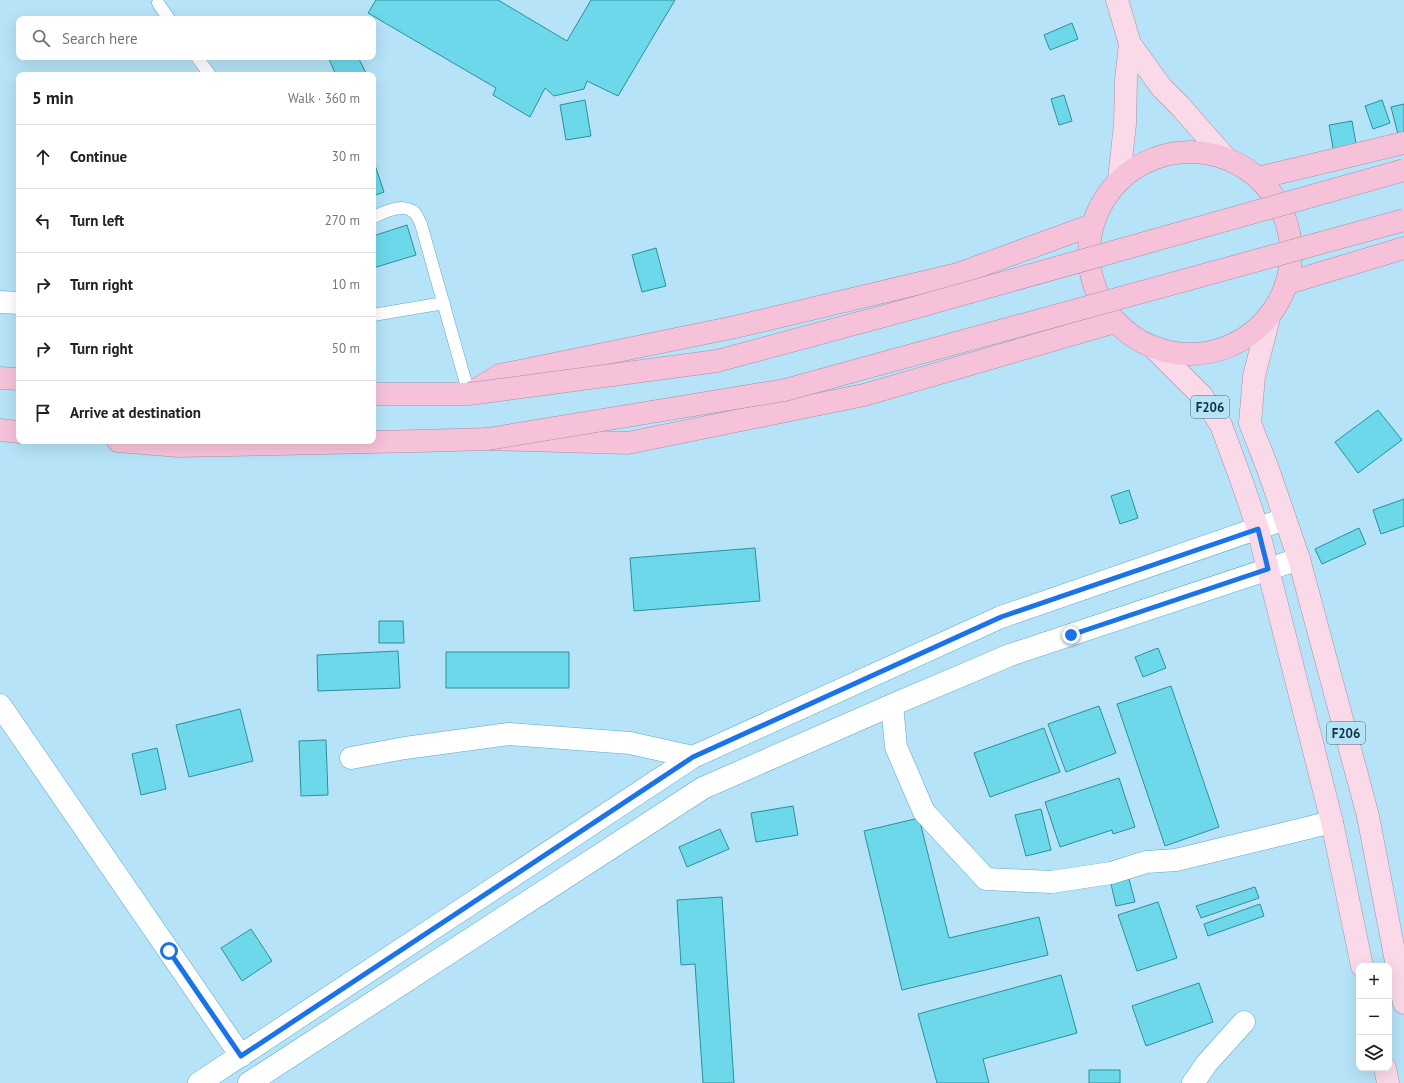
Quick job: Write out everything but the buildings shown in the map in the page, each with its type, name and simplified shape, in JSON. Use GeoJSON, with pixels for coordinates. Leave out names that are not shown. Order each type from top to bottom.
{"type":"FeatureCollection","features":[{"type":"Feature","properties":{"kind":"highway"},"geometry":{"type":"LineString","coordinates":[[1258,178],[1404,143]]}},
{"type":"Feature","properties":{"kind":"highway"},"geometry":{"type":"LineString","coordinates":[[1196,151],[1224,156],[1248,168],[1258,178],[1272,191],[1287,219],[1293,251],[1288,283],[1269,318],[1245,338],[1216,352],[1184,354],[1153,348],[1133,337],[1115,322],[1100,301],[1090,276],[1088,250],[1092,224],[1102,200],[1119,179],[1142,163],[1168,154],[1196,151]]}},
{"type":"Feature","properties":{"kind":"highway"},"geometry":{"type":"LineString","coordinates":[[376,394],[470,394],[717,361],[910,309],[1404,170]]}},
{"type":"Feature","properties":{"kind":"highway"},"geometry":{"type":"LineString","coordinates":[[488,438],[785,390],[1404,220]]}},
{"type":"Feature","properties":{"kind":"highway"},"geometry":{"type":"LineString","coordinates":[[470,394],[500,375],[735,327],[958,274],[1092,224]]}},
{"type":"Feature","properties":{"kind":"highway"},"geometry":{"type":"LineString","coordinates":[[1288,283],[1404,248]]}},
{"type":"Feature","properties":{"kind":"highway"},"geometry":{"type":"LineString","coordinates":[[376,442],[488,438],[628,443],[864,395],[1115,322]]}},
{"type":"Feature","properties":{"kind":"highway"},"geometry":{"type":"LineString","coordinates":[[0,378],[16,380]]}},
{"type":"Feature","properties":{"kind":"highway"},"geometry":{"type":"LineString","coordinates":[[0,430],[16,432]]}},
{"type":"Feature","properties":{"kind":"highway"},"geometry":{"type":"LineString","coordinates":[[155,444],[179,446],[275,444]]}},
{"type":"Feature","properties":{"kind":"main road"},"geometry":{"type":"LineString","coordinates":[[1117,0],[1130,44],[1162,88],[1224,156]]}},
{"type":"Feature","properties":{"kind":"main road"},"geometry":{"type":"LineString","coordinates":[[1119,179],[1125,124],[1126,80],[1130,44]]}},
{"type":"Feature","properties":{"kind":"main road","name":"F206"},"geometry":{"type":"LineString","coordinates":[[1269,318],[1254,376],[1250,423],[1268,469],[1299,559],[1368,816],[1404,1003]]}},
{"type":"Feature","properties":{"kind":"main road","name":"F206"},"geometry":{"type":"LineString","coordinates":[[1153,348],[1202,396],[1221,425],[1258,529],[1332,822],[1361,963]]}},
{"type":"Feature","properties":{"kind":"main road"},"geometry":{"type":"LineString","coordinates":[[1386,1071],[1388,1083]]}},
{"type":"Feature","properties":{"kind":"street"},"geometry":{"type":"LineString","coordinates":[[0,302],[16,303]]}},
{"type":"Feature","properties":{"kind":"street"},"geometry":{"type":"LineString","coordinates":[[199,1083],[693,757],[1001,617],[1285,519]]}},
{"type":"Feature","properties":{"kind":"street"},"geometry":{"type":"LineString","coordinates":[[249,1083],[703,788],[892,704],[1010,655],[1299,559]]}},
{"type":"Feature","properties":{"kind":"street"},"geometry":{"type":"LineString","coordinates":[[892,704],[896,747],[924,812],[986,880],[1051,882],[1111,873],[1146,862],[1176,860],[1332,822]]}},
{"type":"Feature","properties":{"kind":"street"},"geometry":{"type":"LineString","coordinates":[[0,705],[241,1056]]}},
{"type":"Feature","properties":{"kind":"street"},"geometry":{"type":"LineString","coordinates":[[351,758],[405,748],[509,734],[630,742],[693,757]]}},
{"type":"Feature","properties":{"kind":"street"},"geometry":{"type":"LineString","coordinates":[[1192,1083],[1207,1063],[1244,1022]]}},
{"type":"Feature","properties":{"kind":"lane"},"geometry":{"type":"LineString","coordinates":[[158,3],[167,16]]}},
{"type":"Feature","properties":{"kind":"lane"},"geometry":{"type":"LineString","coordinates":[[199,60],[208,72]]}},
{"type":"Feature","properties":{"kind":"lane"},"geometry":{"type":"LineString","coordinates":[[376,216],[394,209],[407,208],[415,214],[422,224],[470,394]]}},
{"type":"Feature","properties":{"kind":"lane"},"geometry":{"type":"LineString","coordinates":[[376,314],[444,303]]}},
{"type":"Feature","properties":{"kind":"route"},"geometry":{"type":"LineString","coordinates":[[169,951],[241,1056],[693,757],[1001,617],[1258,529],[1268,569],[1071,635]]}}]}
